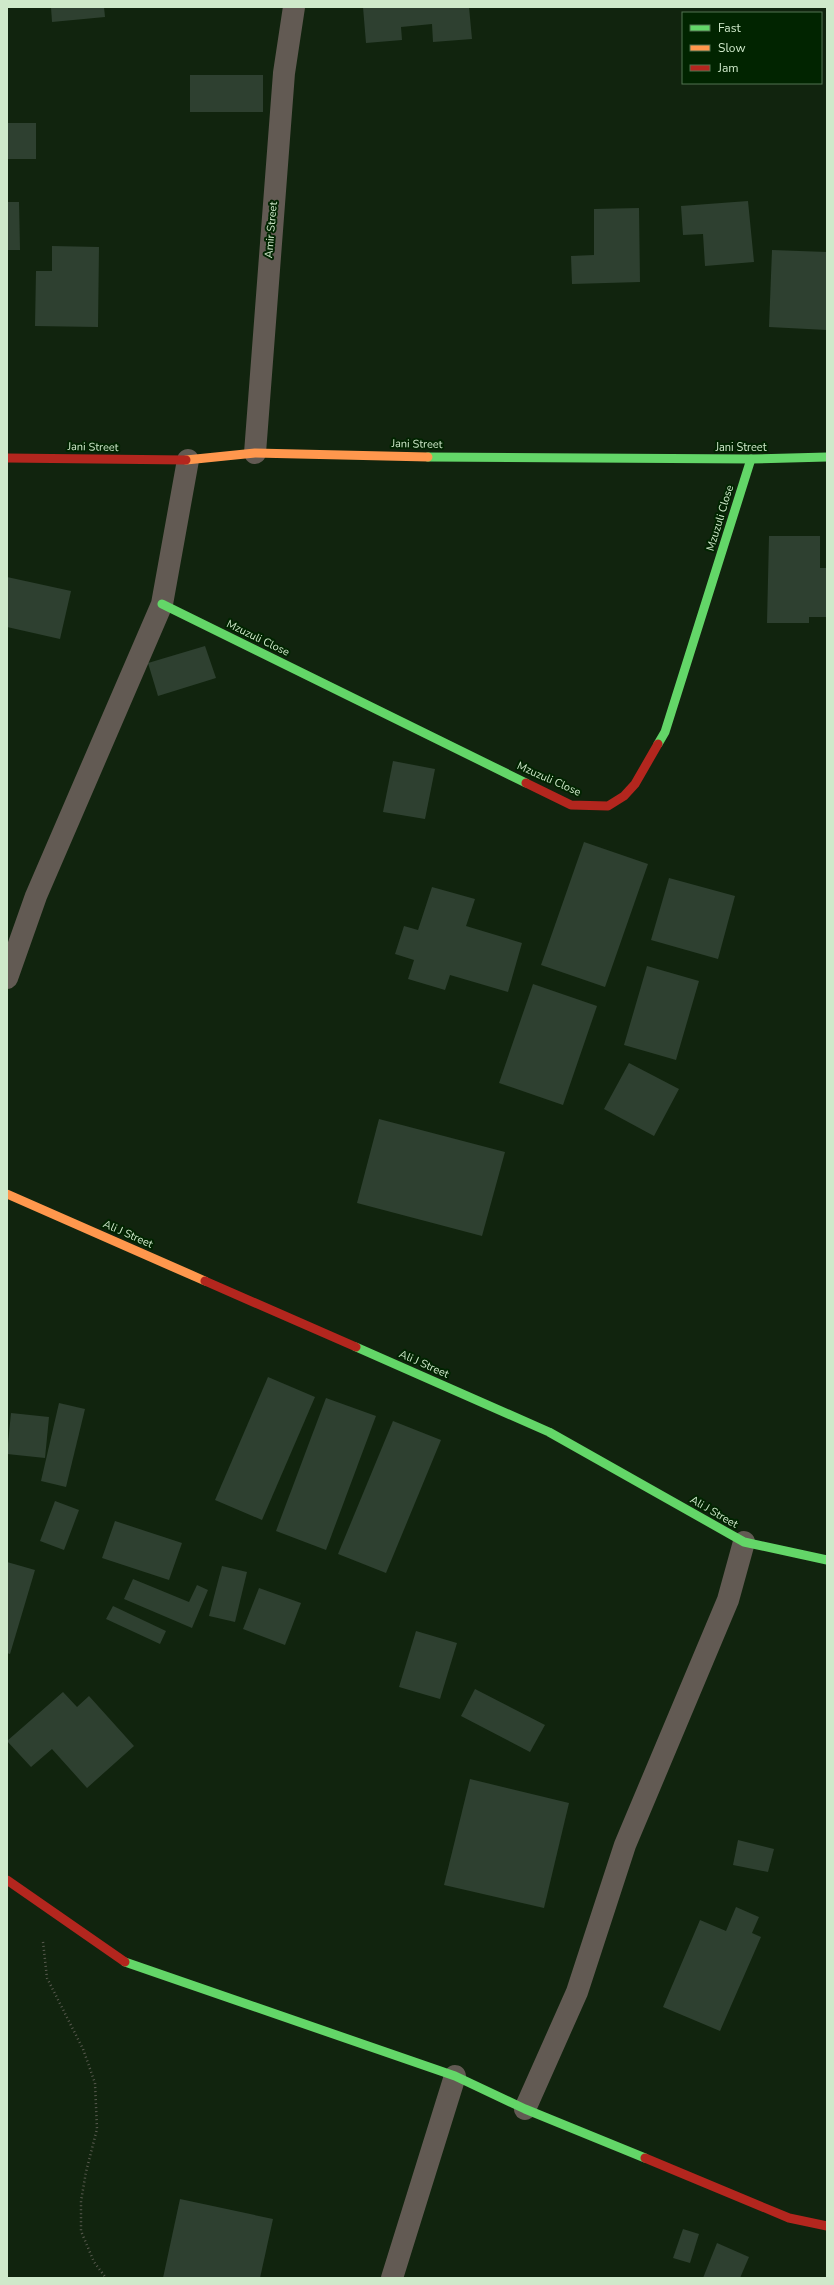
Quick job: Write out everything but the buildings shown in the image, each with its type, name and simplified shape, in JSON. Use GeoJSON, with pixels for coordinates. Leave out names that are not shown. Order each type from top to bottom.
{"type":"FeatureCollection","features":[{"type":"Feature","properties":{"kind":"street","name":"Amir Street"},"geometry":{"type":"LineString","coordinates":[[255,453],[284,73],[294,7]]}},
{"type":"Feature","properties":{"kind":"street","name":"Jani Street"},"geometry":{"type":"LineString","coordinates":[[7,458],[188,460],[255,453],[489,458],[751,459],[827,457]]}},
{"type":"Feature","properties":{"kind":"street","name":"Mzuzuli Close"},"geometry":{"type":"LineString","coordinates":[[162,604],[572,805],[589,808],[608,806],[624,796],[635,784],[665,732],[751,459]]}},
{"type":"Feature","properties":{"kind":"street"},"geometry":{"type":"LineString","coordinates":[[7,978],[36,896],[162,604],[188,460]]}},
{"type":"Feature","properties":{"kind":"street","name":"Ali J Street"},"geometry":{"type":"LineString","coordinates":[[7,1194],[549,1432],[744,1542],[827,1560]]}},
{"type":"Feature","properties":{"kind":"street"},"geometry":{"type":"LineString","coordinates":[[526,2109],[577,1992],[626,1845],[728,1600],[744,1542]]}},
{"type":"Feature","properties":{"kind":"street"},"geometry":{"type":"LineString","coordinates":[[7,1880],[16,1885],[38,1904],[123,1960],[455,2076],[526,2109],[790,2218],[827,2226]]}},
{"type":"Feature","properties":{"kind":"street"},"geometry":{"type":"LineString","coordinates":[[392,2278],[455,2076]]}},
{"type":"Feature","properties":{"kind":"path"},"geometry":{"type":"LineString","coordinates":[[38,1904],[47,1978],[83,2049],[95,2083],[97,2129],[86,2172],[81,2201],[81,2231],[94,2262],[106,2278]]}},
{"type":"Feature","properties":{"kind":"traffic: fast"},"geometry":{"type":"LineString","coordinates":[[428,457],[751,459],[827,457]]}},
{"type":"Feature","properties":{"kind":"traffic: fast"},"geometry":{"type":"LineString","coordinates":[[658,744],[665,732],[751,459]]}},
{"type":"Feature","properties":{"kind":"traffic: fast"},"geometry":{"type":"LineString","coordinates":[[162,604],[526,783]]}},
{"type":"Feature","properties":{"kind":"traffic: fast"},"geometry":{"type":"LineString","coordinates":[[356,1347],[549,1432],[744,1542],[827,1560]]}},
{"type":"Feature","properties":{"kind":"traffic: fast"},"geometry":{"type":"LineString","coordinates":[[125,1962],[455,2076],[525,2109],[645,2158]]}},
{"type":"Feature","properties":{"kind":"traffic: slow"},"geometry":{"type":"LineString","coordinates":[[186,460],[255,453],[428,457]]}},
{"type":"Feature","properties":{"kind":"traffic: slow"},"geometry":{"type":"LineString","coordinates":[[7,1194],[205,1281]]}},
{"type":"Feature","properties":{"kind":"traffic: jam"},"geometry":{"type":"LineString","coordinates":[[7,458],[186,460]]}},
{"type":"Feature","properties":{"kind":"traffic: jam"},"geometry":{"type":"LineString","coordinates":[[526,783],[571,805],[608,806],[624,796],[635,784],[658,744]]}},
{"type":"Feature","properties":{"kind":"traffic: jam"},"geometry":{"type":"LineString","coordinates":[[205,1281],[356,1347]]}},
{"type":"Feature","properties":{"kind":"traffic: jam"},"geometry":{"type":"LineString","coordinates":[[7,1880],[125,1962]]}},
{"type":"Feature","properties":{"kind":"traffic: jam"},"geometry":{"type":"LineString","coordinates":[[645,2158],[789,2218],[827,2226]]}}]}
